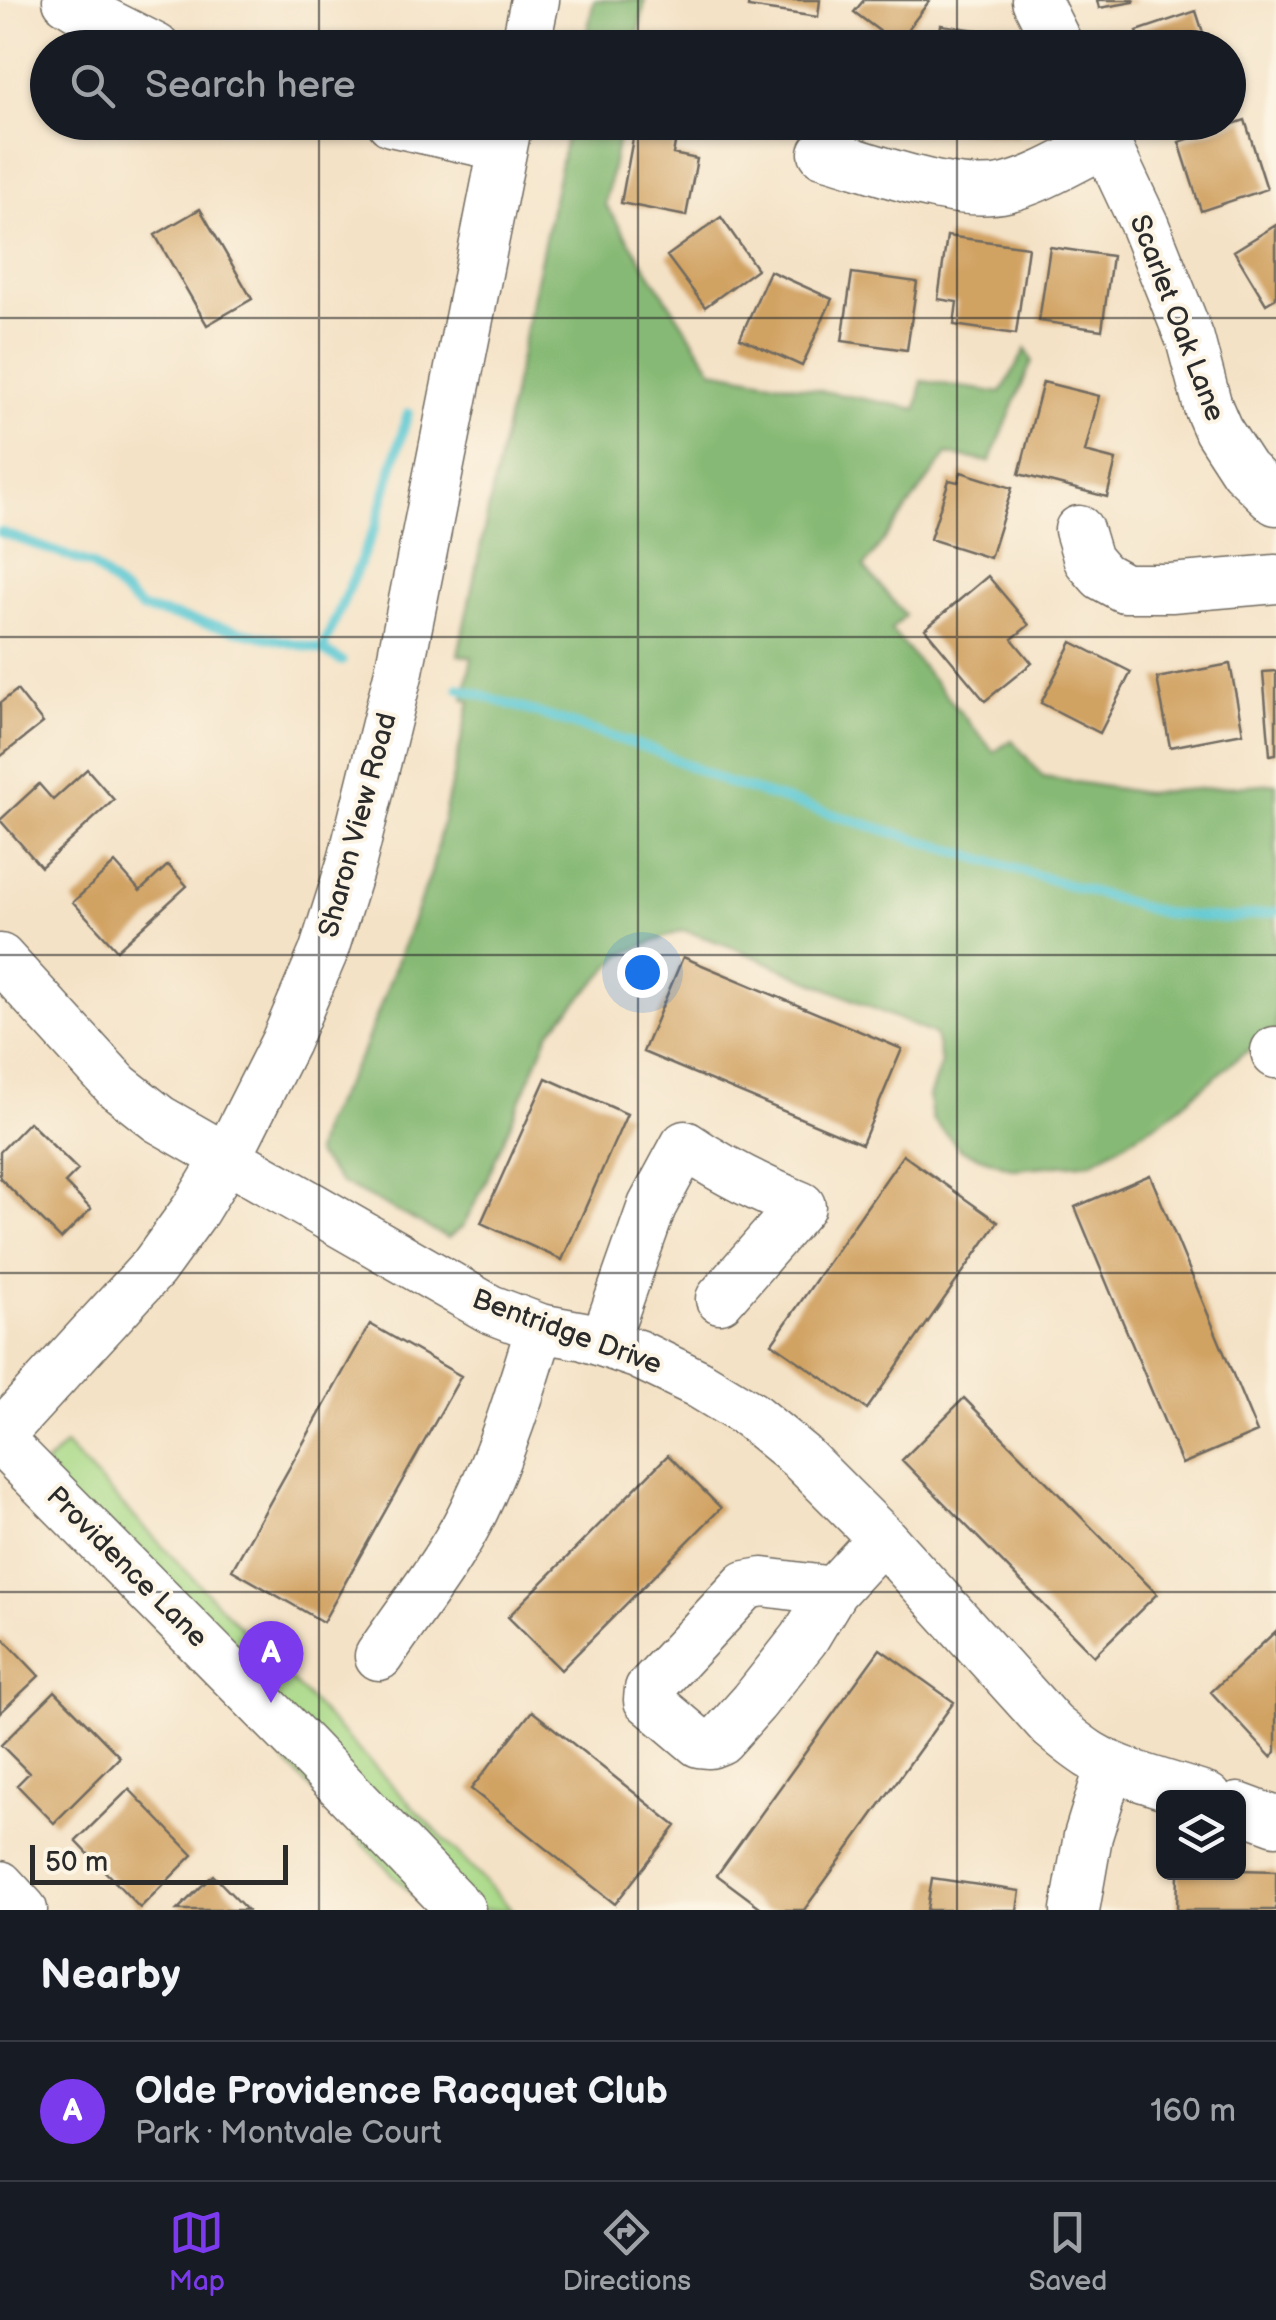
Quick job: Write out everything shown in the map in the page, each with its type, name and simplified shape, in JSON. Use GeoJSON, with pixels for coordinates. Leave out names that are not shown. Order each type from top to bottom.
{"type":"FeatureCollection","features":[{"type":"Feature","properties":{"kind":"street"},"geometry":{"type":"LineString","coordinates":[[67,0],[121,30]]}},
{"type":"Feature","properties":{"kind":"street"},"geometry":{"type":"LineString","coordinates":[[529,30],[535,0]]}},
{"type":"Feature","properties":{"kind":"street"},"geometry":{"type":"LineString","coordinates":[[1036,0],[1051,30]]}},
{"type":"Feature","properties":{"kind":"street","name":"Sharon View Road"},"geometry":{"type":"LineString","coordinates":[[0,1438],[153,1268],[195,1210],[226,1159],[323,953],[352,861],[399,671],[505,140]]}},
{"type":"Feature","properties":{"kind":"street"},"geometry":{"type":"LineString","coordinates":[[823,153],[956,190],[988,191],[1044,174],[1091,140]]}},
{"type":"Feature","properties":{"kind":"street","name":"Scarlet Oak Lane"},"geometry":{"type":"LineString","coordinates":[[1104,140],[1144,224],[1190,339],[1218,430],[1244,470],[1276,501]]}},
{"type":"Feature","properties":{"kind":"street"},"geometry":{"type":"LineString","coordinates":[[1079,530],[1088,560],[1102,576],[1124,588],[1276,579]]}},
{"type":"Feature","properties":{"kind":"street","name":"Bentridge Drive"},"geometry":{"type":"LineString","coordinates":[[0,958],[117,1086],[159,1119],[490,1310],[637,1354],[750,1415],[800,1456],[882,1538],[1052,1726],[1091,1756],[1184,1790]]}},
{"type":"Feature","properties":{"kind":"street"},"geometry":{"type":"LineString","coordinates":[[604,1342],[652,1206],[685,1145],[711,1163],[802,1206],[720,1299]]}},
{"type":"Feature","properties":{"kind":"street"},"geometry":{"type":"LineString","coordinates":[[379,1656],[474,1512],[504,1446],[540,1328]]}},
{"type":"Feature","properties":{"kind":"street","name":"Providence Lane"},"geometry":{"type":"LineString","coordinates":[[0,1438],[461,1910]]}},
{"type":"Feature","properties":{"kind":"street"},"geometry":{"type":"LineString","coordinates":[[833,1591],[882,1538]]}},
{"type":"Feature","properties":{"kind":"street"},"geometry":{"type":"LineString","coordinates":[[1075,1910],[1088,1836],[1110,1765]]}},
{"type":"Feature","properties":{"kind":"street"},"geometry":{"type":"LineString","coordinates":[[1246,1811],[1276,1821]]}},
{"type":"Feature","properties":{"kind":"street"},"geometry":{"type":"LineString","coordinates":[[0,1885],[23,1910]]}},
{"type":"Feature","properties":{"kind":"green space"},"geometry":{"type":"Polygon","coordinates":[[[594,0],[645,0],[639,30],[588,30],[594,0]]]}},
{"type":"Feature","properties":{"kind":"green space"},"geometry":{"type":"Polygon","coordinates":[[[565,140],[618,140],[605,204],[713,370],[917,409],[922,381],[1001,393],[1026,349],[1032,361],[990,462],[947,454],[864,567],[905,615],[891,630],[994,752],[1012,740],[1043,777],[1145,793],[1276,783],[1276,1036],[1241,1055],[1167,1117],[1092,1162],[1014,1169],[961,1150],[932,1119],[929,1097],[941,1063],[935,1035],[732,947],[683,930],[621,955],[550,1031],[483,1188],[463,1226],[448,1238],[340,1182],[315,1154],[322,1125],[363,1051],[431,873],[470,701],[464,699],[472,657],[458,655],[565,140]]]}},
{"type":"Feature","properties":{"kind":"green space"},"geometry":{"type":"Polygon","coordinates":[[[65,1445],[512,1910],[427,1910],[22,1487],[65,1445]]]}},
{"type":"Feature","properties":{"kind":"building"},"geometry":{"type":"Polygon","coordinates":[[[749,0],[820,0],[818,17],[748,7],[749,0]]]}},
{"type":"Feature","properties":{"kind":"building"},"geometry":{"type":"Polygon","coordinates":[[[864,0],[930,0],[908,30],[878,30],[854,12],[864,0]]]}},
{"type":"Feature","properties":{"kind":"building"},"geometry":{"type":"Polygon","coordinates":[[[1097,0],[1134,0],[1134,2],[1099,8],[1097,0]]]}},
{"type":"Feature","properties":{"kind":"building"},"geometry":{"type":"Polygon","coordinates":[[[1196,11],[1202,30],[1140,30],[1196,11]]]}},
{"type":"Feature","properties":{"kind":"building"},"geometry":{"type":"Polygon","coordinates":[[[941,25],[978,30],[940,30],[941,25]]]}},
{"type":"Feature","properties":{"kind":"building"},"geometry":{"type":"Polygon","coordinates":[[[1246,123],[1267,189],[1201,211],[1179,142],[1246,140],[1246,123]]]}},
{"type":"Feature","properties":{"kind":"building"},"geometry":{"type":"Polygon","coordinates":[[[633,140],[676,140],[673,154],[697,159],[686,216],[621,203],[633,140]]]}},
{"type":"Feature","properties":{"kind":"building"},"geometry":{"type":"Polygon","coordinates":[[[200,209],[252,299],[207,325],[155,235],[200,209]]]}},
{"type":"Feature","properties":{"kind":"building"},"geometry":{"type":"Polygon","coordinates":[[[721,217],[757,269],[705,307],[667,256],[721,217]]]}},
{"type":"Feature","properties":{"kind":"building"},"geometry":{"type":"Polygon","coordinates":[[[1276,225],[1276,298],[1266,304],[1234,251],[1276,225]]]}},
{"type":"Feature","properties":{"kind":"building"},"geometry":{"type":"Polygon","coordinates":[[[947,236],[1028,247],[1016,334],[954,325],[957,302],[938,299],[947,236]]]}},
{"type":"Feature","properties":{"kind":"building"},"geometry":{"type":"Polygon","coordinates":[[[1050,247],[1112,256],[1102,330],[1039,321],[1050,247]]]}},
{"type":"Feature","properties":{"kind":"building"},"geometry":{"type":"Polygon","coordinates":[[[770,271],[832,299],[802,366],[740,338],[770,271]]]}},
{"type":"Feature","properties":{"kind":"building"},"geometry":{"type":"Polygon","coordinates":[[[852,273],[917,282],[907,350],[842,341],[852,273]]]}},
{"type":"Feature","properties":{"kind":"building"},"geometry":{"type":"Polygon","coordinates":[[[1043,382],[1099,396],[1085,452],[1116,460],[1107,497],[1019,474],[1043,382]]]}},
{"type":"Feature","properties":{"kind":"building"},"geometry":{"type":"Polygon","coordinates":[[[961,472],[1012,488],[990,558],[930,539],[949,480],[958,482],[961,472]]]}},
{"type":"Feature","properties":{"kind":"building"},"geometry":{"type":"Polygon","coordinates":[[[988,576],[1029,625],[1012,639],[1032,663],[985,701],[925,629],[988,576]]]}},
{"type":"Feature","properties":{"kind":"building"},"geometry":{"type":"Polygon","coordinates":[[[1072,642],[1131,672],[1100,733],[1041,703],[1072,642]]]}},
{"type":"Feature","properties":{"kind":"building"},"geometry":{"type":"Polygon","coordinates":[[[1230,664],[1243,733],[1170,747],[1157,678],[1230,664]]]}},
{"type":"Feature","properties":{"kind":"building"},"geometry":{"type":"Polygon","coordinates":[[[1276,671],[1276,754],[1270,755],[1263,672],[1276,671]]]}},
{"type":"Feature","properties":{"kind":"building"},"geometry":{"type":"Polygon","coordinates":[[[17,690],[43,723],[0,757],[0,703],[17,690]]]}},
{"type":"Feature","properties":{"kind":"building"},"geometry":{"type":"Polygon","coordinates":[[[87,769],[114,800],[41,867],[0,820],[39,784],[53,800],[87,769]]]}},
{"type":"Feature","properties":{"kind":"building"},"geometry":{"type":"Polygon","coordinates":[[[115,863],[140,891],[168,865],[187,886],[117,950],[73,902],[115,863]]]}},
{"type":"Feature","properties":{"kind":"building"},"geometry":{"type":"Polygon","coordinates":[[[683,957],[902,1049],[862,1144],[643,1052],[683,957]]]}},
{"type":"Feature","properties":{"kind":"building"},"geometry":{"type":"Polygon","coordinates":[[[546,1078],[627,1114],[562,1260],[481,1223],[546,1078]]]}},
{"type":"Feature","properties":{"kind":"building"},"geometry":{"type":"Polygon","coordinates":[[[29,1122],[78,1170],[65,1183],[91,1209],[61,1239],[0,1178],[0,1152],[29,1122]]]}},
{"type":"Feature","properties":{"kind":"building"},"geometry":{"type":"Polygon","coordinates":[[[903,1155],[998,1222],[867,1409],[772,1343],[903,1155]]]}},
{"type":"Feature","properties":{"kind":"building"},"geometry":{"type":"Polygon","coordinates":[[[1150,1175],[1257,1432],[1182,1464],[1075,1207],[1150,1175]]]}},
{"type":"Feature","properties":{"kind":"building"},"geometry":{"type":"Polygon","coordinates":[[[370,1324],[461,1376],[323,1622],[232,1570],[370,1324]]]}},
{"type":"Feature","properties":{"kind":"building"},"geometry":{"type":"Polygon","coordinates":[[[964,1398],[1157,1594],[1094,1656],[902,1460],[964,1398]]]}},
{"type":"Feature","properties":{"kind":"building"},"geometry":{"type":"Polygon","coordinates":[[[668,1455],[721,1508],[561,1670],[508,1617],[668,1455]]]}},
{"type":"Feature","properties":{"kind":"building"},"geometry":{"type":"Polygon","coordinates":[[[1276,1631],[1276,1752],[1271,1757],[1211,1692],[1276,1631]]]}},
{"type":"Feature","properties":{"kind":"building"},"geometry":{"type":"Polygon","coordinates":[[[0,1635],[39,1676],[0,1713],[0,1635]]]}},
{"type":"Feature","properties":{"kind":"building"},"geometry":{"type":"Polygon","coordinates":[[[880,1649],[954,1702],[804,1910],[764,1910],[717,1875],[880,1649]]]}},
{"type":"Feature","properties":{"kind":"building"},"geometry":{"type":"Polygon","coordinates":[[[55,1691],[120,1757],[54,1823],[17,1785],[29,1773],[1,1745],[55,1691]]]}},
{"type":"Feature","properties":{"kind":"building"},"geometry":{"type":"Polygon","coordinates":[[[532,1711],[676,1826],[615,1904],[471,1789],[532,1711]]]}},
{"type":"Feature","properties":{"kind":"building"},"geometry":{"type":"Polygon","coordinates":[[[129,1789],[193,1855],[140,1908],[76,1841],[129,1789]]]}},
{"type":"Feature","properties":{"kind":"building"},"geometry":{"type":"Polygon","coordinates":[[[1246,1870],[1276,1871],[1276,1910],[1177,1910],[1178,1880],[1246,1880],[1246,1870]]]}},
{"type":"Feature","properties":{"kind":"building"},"geometry":{"type":"Polygon","coordinates":[[[213,1875],[247,1910],[177,1910],[213,1875]]]}},
{"type":"Feature","properties":{"kind":"building"},"geometry":{"type":"Polygon","coordinates":[[[932,1878],[1020,1891],[1017,1910],[927,1910],[932,1878]]]}},
{"type":"Feature","properties":{"kind":"waterway"},"geometry":{"type":"LineString","coordinates":[[322,650],[376,525],[408,413]]}},
{"type":"Feature","properties":{"kind":"waterway"},"geometry":{"type":"LineString","coordinates":[[0,532],[92,565],[142,609],[322,650],[342,661]]}},
{"type":"Feature","properties":{"kind":"waterway"},"geometry":{"type":"LineString","coordinates":[[459,688],[656,751],[725,782],[1162,913],[1224,919],[1276,912]]}},
{"type":"Feature","properties":{"kind":"place","name":"Olde Providence Racquet Club"},"geometry":{"type":"Point","coordinates":[271,1703]}}]}
